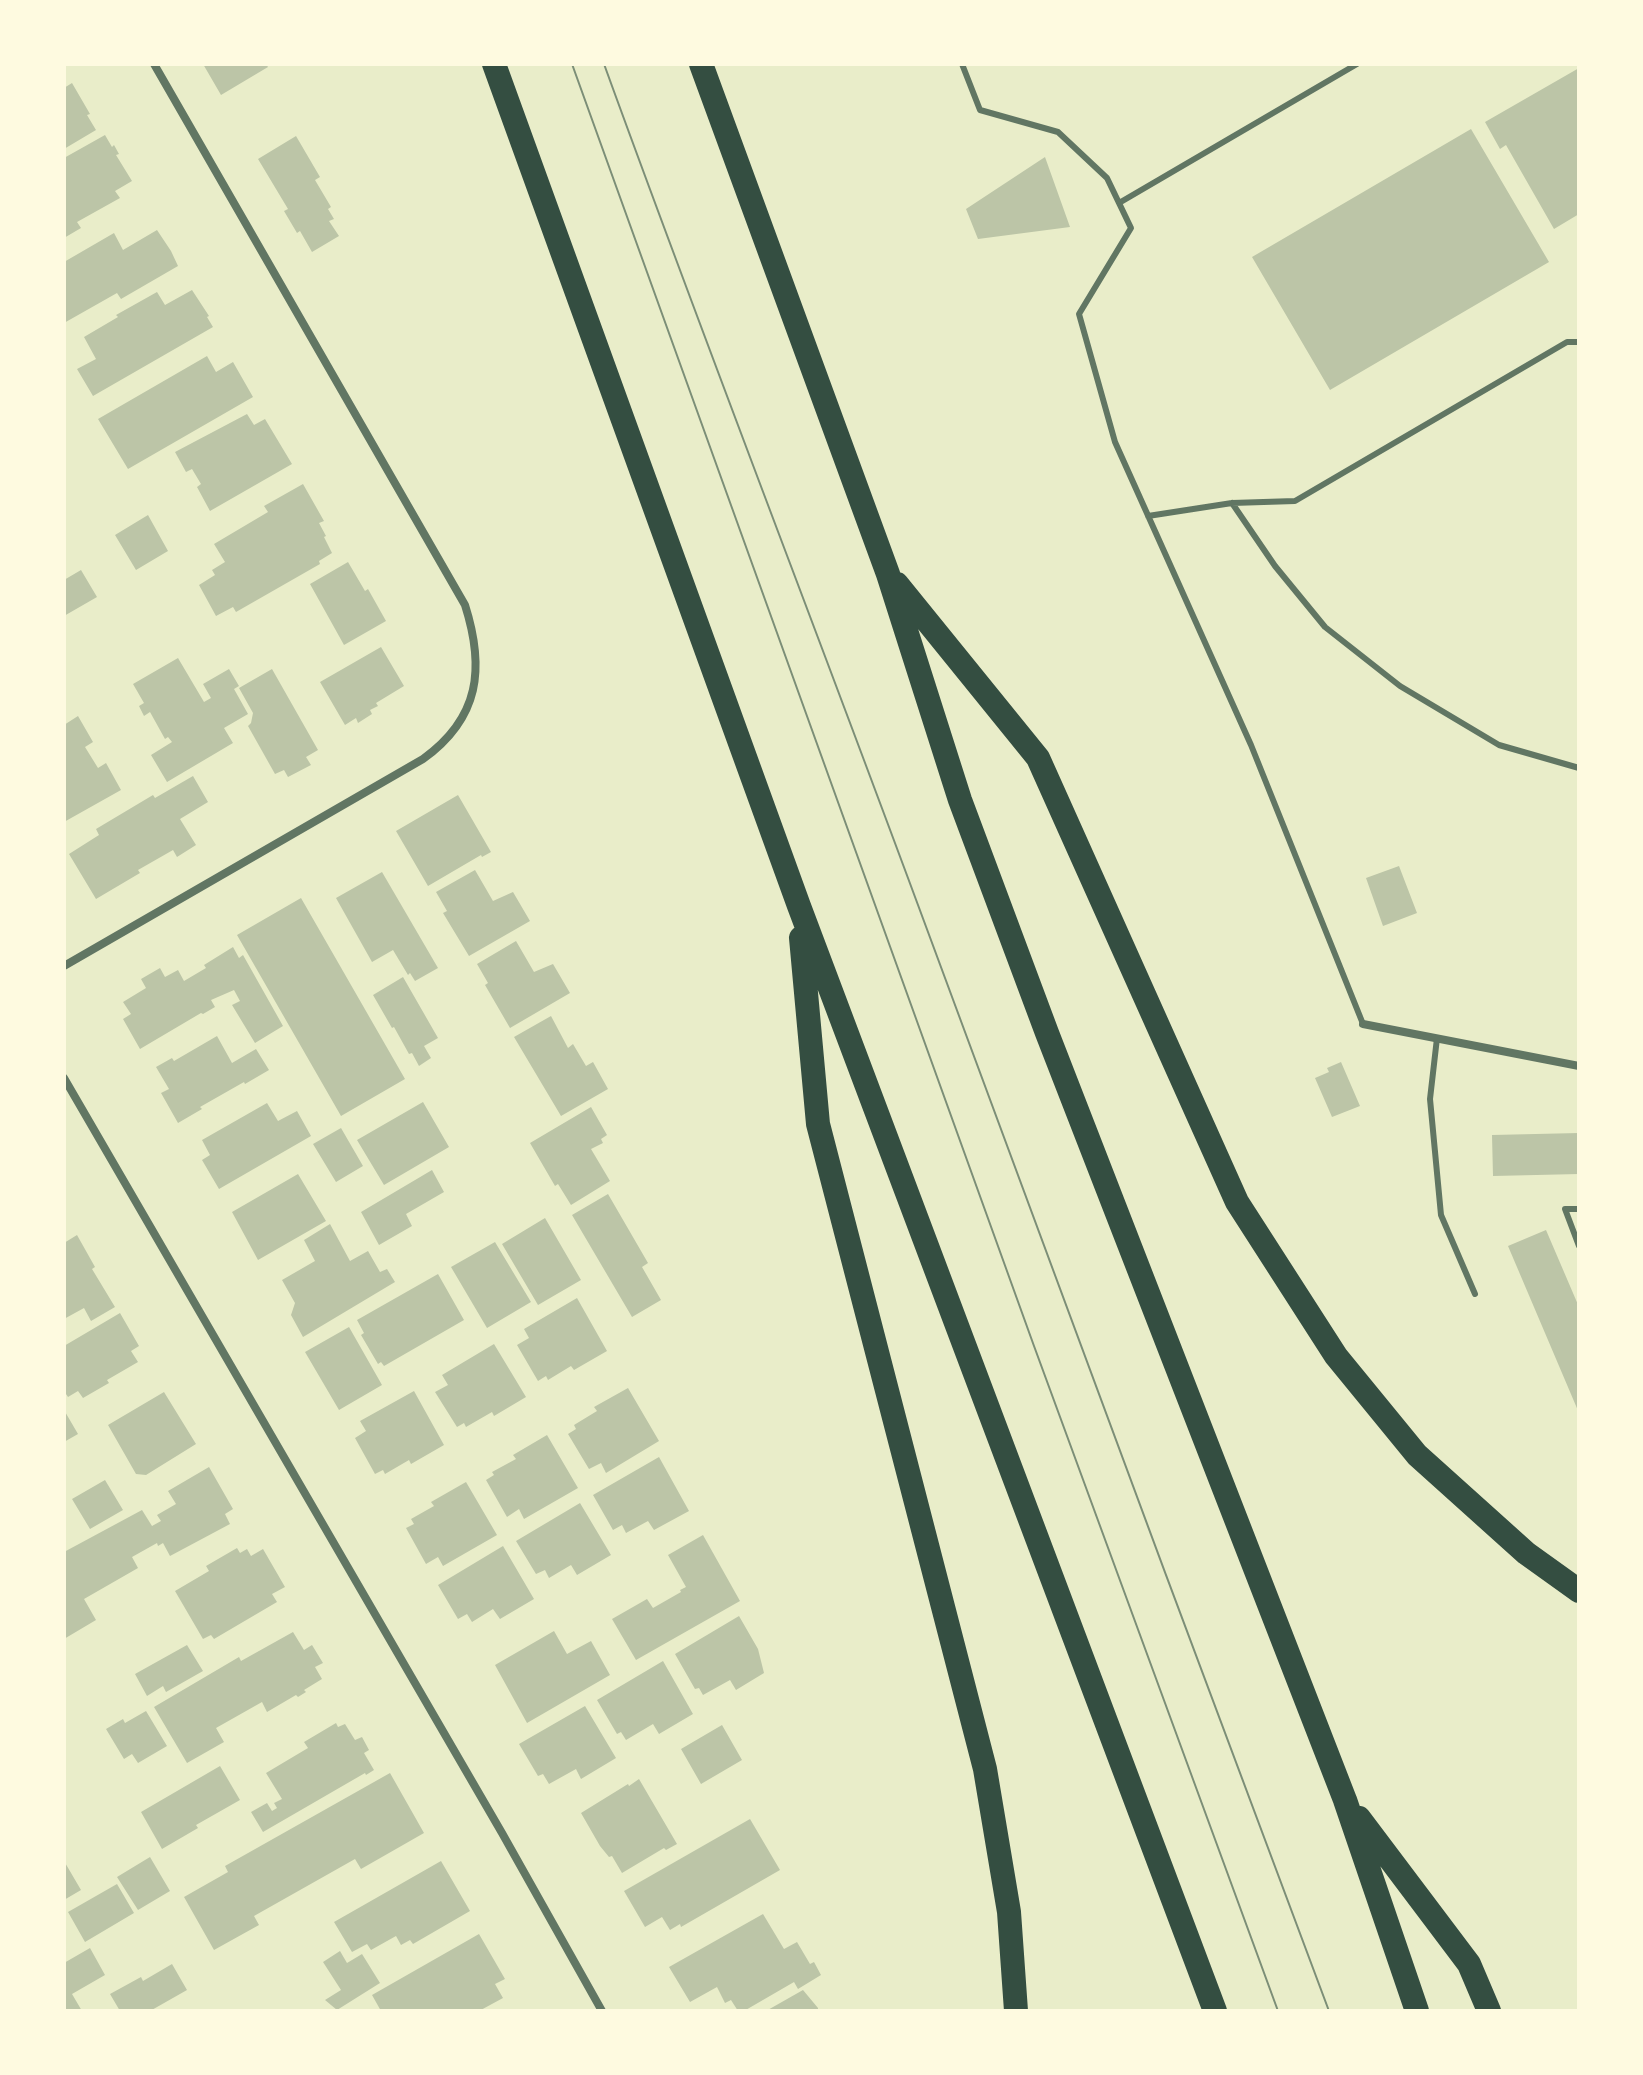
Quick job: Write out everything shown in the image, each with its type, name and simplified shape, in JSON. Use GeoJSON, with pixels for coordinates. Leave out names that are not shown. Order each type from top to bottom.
{"type":"FeatureCollection","features":[{"type":"Feature","properties":{"kind":"highway"},"geometry":{"type":"LineString","coordinates":[[494,64],[799,906],[1215,2011]]}},
{"type":"Feature","properties":{"kind":"highway"},"geometry":{"type":"LineString","coordinates":[[701,64],[888,574],[976,844],[1345,1800],[1417,2011]]}},
{"type":"Feature","properties":{"kind":"highway"},"geometry":{"type":"LineString","coordinates":[[888,574],[1038,758],[1237,1202],[1336,1356],[1417,1455],[1526,1553],[1579,1591]]}},
{"type":"Feature","properties":{"kind":"highway"},"geometry":{"type":"LineString","coordinates":[[799,906],[818,1124],[985,1769],[1009,1912],[1016,2011]]}},
{"type":"Feature","properties":{"kind":"highway"},"geometry":{"type":"LineString","coordinates":[[1345,1800],[1469,1964],[1489,2011]]}},
{"type":"Feature","properties":{"kind":"street"},"geometry":{"type":"LineString","coordinates":[[64,966],[423,759],[450,736],[468,709],[475,684],[473,630],[465,605],[154,64]]}},
{"type":"Feature","properties":{"kind":"street"},"geometry":{"type":"LineString","coordinates":[[1363,1024],[1579,1066]]}},
{"type":"Feature","properties":{"kind":"street"},"geometry":{"type":"LineString","coordinates":[[64,1078],[602,2011]]}},
{"type":"Feature","properties":{"kind":"lane"},"geometry":{"type":"LineString","coordinates":[[962,64],[980,110],[1058,132],[1107,178],[1131,228],[1079,314],[1115,442],[1251,745],[1363,1024]]}},
{"type":"Feature","properties":{"kind":"lane"},"geometry":{"type":"LineString","coordinates":[[1119,203],[1357,64]]}},
{"type":"Feature","properties":{"kind":"lane"},"geometry":{"type":"LineString","coordinates":[[1148,516],[1232,503],[1295,501],[1567,342],[1579,342]]}},
{"type":"Feature","properties":{"kind":"lane"},"geometry":{"type":"LineString","coordinates":[[1232,503],[1275,566],[1325,627],[1400,686],[1499,745],[1579,768]]}},
{"type":"Feature","properties":{"kind":"lane"},"geometry":{"type":"LineString","coordinates":[[1437,1038],[1430,1099],[1441,1215],[1475,1294]]}},
{"type":"Feature","properties":{"kind":"lane"},"geometry":{"type":"LineString","coordinates":[[1579,1209],[1565,1209],[1579,1246]]}},
{"type":"Feature","properties":{"kind":"building"},"geometry":{"type":"Polygon","coordinates":[[[203,64],[266,64],[268,67],[221,95],[203,64]]]}},
{"type":"Feature","properties":{"kind":"building"},"geometry":{"type":"Polygon","coordinates":[[[1579,68],[1579,214],[1554,229],[1506,145],[1500,149],[1485,122],[1579,68]]]}},
{"type":"Feature","properties":{"kind":"building"},"geometry":{"type":"Polygon","coordinates":[[[72,83],[96,130],[64,149],[64,88],[72,83]]]}},
{"type":"Feature","properties":{"kind":"building"},"geometry":{"type":"Polygon","coordinates":[[[1471,129],[1549,262],[1330,390],[1252,257],[1471,129]]]}},
{"type":"Feature","properties":{"kind":"building"},"geometry":{"type":"Polygon","coordinates":[[[105,135],[112,147],[114,145],[119,154],[116,155],[132,181],[115,191],[120,198],[77,222],[81,228],[64,238],[64,158],[105,135]]]}},
{"type":"Feature","properties":{"kind":"building"},"geometry":{"type":"Polygon","coordinates":[[[296,136],[320,177],[315,180],[331,207],[328,209],[334,219],[329,221],[339,236],[312,252],[284,211],[288,209],[258,159],[296,136]]]}},
{"type":"Feature","properties":{"kind":"building"},"geometry":{"type":"Polygon","coordinates":[[[1045,157],[1070,227],[978,239],[966,209],[1045,157]]]}},
{"type":"Feature","properties":{"kind":"building"},"geometry":{"type":"Polygon","coordinates":[[[157,230],[178,266],[121,299],[117,293],[64,323],[64,262],[114,233],[123,250],[157,230]]]}},
{"type":"Feature","properties":{"kind":"building"},"geometry":{"type":"Polygon","coordinates":[[[192,290],[213,327],[93,396],[77,369],[96,359],[84,337],[157,292],[165,305],[192,290]]]}},
{"type":"Feature","properties":{"kind":"building"},"geometry":{"type":"Polygon","coordinates":[[[207,356],[216,372],[233,362],[253,397],[128,469],[98,419],[207,356]]]}},
{"type":"Feature","properties":{"kind":"building"},"geometry":{"type":"Polygon","coordinates":[[[247,414],[254,425],[265,419],[292,464],[210,511],[197,487],[201,484],[192,469],[186,472],[175,452],[247,414]]]}},
{"type":"Feature","properties":{"kind":"building"},"geometry":{"type":"Polygon","coordinates":[[[303,484],[324,521],[319,523],[332,553],[319,561],[320,564],[236,612],[233,607],[216,616],[199,585],[215,575],[212,570],[225,562],[214,544],[268,512],[264,506],[303,484]]]}},
{"type":"Feature","properties":{"kind":"building"},"geometry":{"type":"Polygon","coordinates":[[[148,515],[168,551],[136,570],[115,535],[148,515]]]}},
{"type":"Feature","properties":{"kind":"building"},"geometry":{"type":"Polygon","coordinates":[[[348,562],[386,621],[344,645],[310,584],[348,562]]]}},
{"type":"Feature","properties":{"kind":"building"},"geometry":{"type":"Polygon","coordinates":[[[81,570],[97,597],[64,616],[64,580],[81,570]]]}},
{"type":"Feature","properties":{"kind":"building"},"geometry":{"type":"Polygon","coordinates":[[[381,647],[404,686],[376,703],[378,706],[370,710],[372,714],[358,723],[356,718],[345,725],[320,682],[381,647]]]}},
{"type":"Feature","properties":{"kind":"building"},"geometry":{"type":"Polygon","coordinates":[[[178,658],[204,702],[211,698],[203,684],[229,669],[239,686],[234,689],[248,714],[224,728],[233,743],[167,782],[151,755],[172,742],[168,737],[165,739],[150,712],[144,716],[139,706],[144,703],[133,684],[178,658]]]}},
{"type":"Feature","properties":{"kind":"building"},"geometry":{"type":"Polygon","coordinates":[[[272,669],[318,750],[306,757],[311,765],[288,777],[284,770],[275,774],[248,726],[253,713],[239,688],[272,669]]]}},
{"type":"Feature","properties":{"kind":"building"},"geometry":{"type":"Polygon","coordinates":[[[78,716],[93,742],[85,747],[98,768],[106,763],[121,790],[64,822],[64,725],[78,716]]]}},
{"type":"Feature","properties":{"kind":"building"},"geometry":{"type":"Polygon","coordinates":[[[193,776],[208,802],[180,819],[196,845],[177,857],[173,850],[96,899],[69,854],[99,835],[96,829],[153,795],[155,798],[193,776]]]}},
{"type":"Feature","properties":{"kind":"building"},"geometry":{"type":"Polygon","coordinates":[[[458,795],[491,852],[428,886],[396,831],[458,795]]]}},
{"type":"Feature","properties":{"kind":"building"},"geometry":{"type":"Polygon","coordinates":[[[1399,866],[1417,913],[1383,926],[1366,878],[1399,866]]]}},
{"type":"Feature","properties":{"kind":"building"},"geometry":{"type":"Polygon","coordinates":[[[475,870],[493,901],[513,892],[530,921],[469,956],[443,913],[447,911],[436,892],[475,870]]]}},
{"type":"Feature","properties":{"kind":"building"},"geometry":{"type":"Polygon","coordinates":[[[382,872],[438,968],[415,981],[393,950],[372,962],[336,898],[382,872]]]}},
{"type":"Feature","properties":{"kind":"building"},"geometry":{"type":"Polygon","coordinates":[[[301,898],[405,1079],[341,1116],[237,935],[301,898]]]}},
{"type":"Feature","properties":{"kind":"building"},"geometry":{"type":"Polygon","coordinates":[[[516,941],[534,972],[553,964],[570,993],[510,1028],[485,985],[488,983],[477,964],[516,941]]]}},
{"type":"Feature","properties":{"kind":"building"},"geometry":{"type":"Polygon","coordinates":[[[233,947],[239,958],[243,955],[283,1026],[255,1043],[232,1005],[240,1001],[234,990],[211,1000],[215,1007],[140,1049],[123,1019],[131,1014],[123,1002],[146,988],[141,979],[160,968],[165,977],[178,970],[184,981],[233,947]]]}},
{"type":"Feature","properties":{"kind":"building"},"geometry":{"type":"Polygon","coordinates":[[[403,977],[438,1038],[424,1046],[431,1058],[419,1066],[373,995],[403,977]]]}},
{"type":"Feature","properties":{"kind":"building"},"geometry":{"type":"Polygon","coordinates":[[[551,1016],[568,1048],[573,1044],[586,1066],[593,1062],[608,1089],[561,1116],[514,1037],[551,1016]]]}},
{"type":"Feature","properties":{"kind":"building"},"geometry":{"type":"Polygon","coordinates":[[[217,1036],[232,1063],[256,1049],[269,1070],[200,1107],[202,1109],[178,1123],[161,1093],[169,1089],[156,1067],[172,1058],[174,1061],[217,1036]]]}},
{"type":"Feature","properties":{"kind":"building"},"geometry":{"type":"Polygon","coordinates":[[[1341,1062],[1360,1106],[1332,1117],[1315,1078],[1341,1062]]]}},
{"type":"Feature","properties":{"kind":"building"},"geometry":{"type":"Polygon","coordinates":[[[423,1102],[449,1147],[384,1185],[357,1140],[423,1102]]]}},
{"type":"Feature","properties":{"kind":"building"},"geometry":{"type":"Polygon","coordinates":[[[267,1103],[278,1121],[297,1111],[311,1136],[219,1189],[202,1160],[210,1155],[202,1140],[267,1103]]]}},
{"type":"Feature","properties":{"kind":"building"},"geometry":{"type":"Polygon","coordinates":[[[591,1107],[607,1135],[601,1139],[603,1143],[591,1149],[610,1181],[571,1205],[558,1184],[555,1186],[530,1143],[591,1107]]]}},
{"type":"Feature","properties":{"kind":"building"},"geometry":{"type":"Polygon","coordinates":[[[341,1128],[363,1166],[336,1182],[313,1144],[341,1128]]]}},
{"type":"Feature","properties":{"kind":"building"},"geometry":{"type":"Polygon","coordinates":[[[1579,1133],[1579,1174],[1493,1176],[1492,1135],[1579,1133]]]}},
{"type":"Feature","properties":{"kind":"building"},"geometry":{"type":"Polygon","coordinates":[[[432,1170],[444,1192],[406,1214],[412,1226],[379,1245],[361,1212],[432,1170]]]}},
{"type":"Feature","properties":{"kind":"building"},"geometry":{"type":"Polygon","coordinates":[[[298,1174],[326,1221],[258,1260],[232,1212],[298,1174]]]}},
{"type":"Feature","properties":{"kind":"building"},"geometry":{"type":"Polygon","coordinates":[[[608,1194],[648,1263],[642,1267],[661,1300],[632,1317],[572,1215],[608,1194]]]}},
{"type":"Feature","properties":{"kind":"building"},"geometry":{"type":"Polygon","coordinates":[[[545,1218],[581,1280],[538,1305],[502,1244],[545,1218]]]}},
{"type":"Feature","properties":{"kind":"building"},"geometry":{"type":"Polygon","coordinates":[[[330,1224],[350,1261],[368,1251],[380,1272],[387,1269],[395,1282],[303,1337],[291,1315],[295,1303],[282,1280],[315,1261],[304,1240],[330,1224]]]}},
{"type":"Feature","properties":{"kind":"building"},"geometry":{"type":"Polygon","coordinates":[[[1546,1230],[1579,1307],[1579,1413],[1508,1246],[1546,1230]]]}},
{"type":"Feature","properties":{"kind":"building"},"geometry":{"type":"Polygon","coordinates":[[[77,1235],[95,1267],[92,1269],[115,1307],[91,1321],[84,1308],[64,1319],[64,1243],[77,1235]]]}},
{"type":"Feature","properties":{"kind":"building"},"geometry":{"type":"Polygon","coordinates":[[[495,1242],[531,1302],[487,1328],[451,1267],[495,1242]]]}},
{"type":"Feature","properties":{"kind":"building"},"geometry":{"type":"Polygon","coordinates":[[[438,1274],[464,1320],[384,1366],[381,1362],[378,1364],[361,1335],[364,1333],[357,1320],[438,1274]]]}},
{"type":"Feature","properties":{"kind":"building"},"geometry":{"type":"Polygon","coordinates":[[[577,1298],[607,1351],[574,1370],[571,1366],[548,1380],[546,1376],[538,1381],[517,1345],[529,1338],[524,1329],[577,1298]]]}},
{"type":"Feature","properties":{"kind":"building"},"geometry":{"type":"Polygon","coordinates":[[[120,1313],[139,1346],[131,1351],[138,1362],[83,1398],[78,1391],[68,1397],[64,1391],[64,1346],[120,1313]]]}},
{"type":"Feature","properties":{"kind":"building"},"geometry":{"type":"Polygon","coordinates":[[[349,1327],[382,1385],[339,1410],[305,1352],[349,1327]]]}},
{"type":"Feature","properties":{"kind":"building"},"geometry":{"type":"Polygon","coordinates":[[[494,1344],[526,1397],[494,1416],[492,1412],[466,1427],[464,1423],[457,1427],[435,1392],[448,1385],[442,1375],[494,1344]]]}},
{"type":"Feature","properties":{"kind":"building"},"geometry":{"type":"Polygon","coordinates":[[[628,1388],[659,1441],[606,1473],[601,1463],[589,1469],[568,1434],[576,1429],[574,1425],[597,1411],[594,1407],[628,1388]]]}},
{"type":"Feature","properties":{"kind":"building"},"geometry":{"type":"Polygon","coordinates":[[[414,1391],[444,1445],[411,1464],[409,1460],[385,1474],[383,1470],[375,1474],[355,1438],[366,1431],[360,1421],[414,1391]]]}},
{"type":"Feature","properties":{"kind":"building"},"geometry":{"type":"Polygon","coordinates":[[[164,1392],[196,1444],[146,1475],[136,1474],[108,1425],[164,1392]]]}},
{"type":"Feature","properties":{"kind":"building"},"geometry":{"type":"Polygon","coordinates":[[[64,1410],[78,1434],[64,1442],[64,1410]]]}},
{"type":"Feature","properties":{"kind":"building"},"geometry":{"type":"Polygon","coordinates":[[[547,1435],[578,1488],[524,1519],[519,1509],[507,1517],[486,1480],[494,1475],[492,1472],[516,1459],[513,1455],[547,1435]]]}},
{"type":"Feature","properties":{"kind":"building"},"geometry":{"type":"Polygon","coordinates":[[[659,1457],[689,1511],[654,1530],[648,1521],[626,1533],[622,1525],[613,1530],[593,1495],[659,1457]]]}},
{"type":"Feature","properties":{"kind":"building"},"geometry":{"type":"Polygon","coordinates":[[[209,1467],[233,1509],[225,1514],[230,1524],[170,1556],[163,1543],[158,1546],[157,1543],[132,1557],[138,1568],[84,1599],[96,1620],[64,1639],[64,1552],[142,1510],[152,1526],[161,1521],[157,1515],[176,1504],[168,1491],[209,1467]]]}},
{"type":"Feature","properties":{"kind":"building"},"geometry":{"type":"Polygon","coordinates":[[[105,1480],[123,1510],[90,1529],[72,1499],[105,1480]]]}},
{"type":"Feature","properties":{"kind":"building"},"geometry":{"type":"Polygon","coordinates":[[[466,1482],[497,1535],[443,1566],[438,1557],[426,1564],[406,1528],[414,1524],[411,1519],[434,1506],[431,1502],[466,1482]]]}},
{"type":"Feature","properties":{"kind":"building"},"geometry":{"type":"Polygon","coordinates":[[[580,1503],[611,1555],[577,1575],[571,1565],[549,1578],[545,1570],[536,1574],[516,1541],[580,1503]]]}},
{"type":"Feature","properties":{"kind":"building"},"geometry":{"type":"Polygon","coordinates":[[[703,1535],[740,1601],[636,1660],[612,1619],[647,1599],[653,1608],[681,1592],[686,1587],[668,1555],[703,1535]]]}},
{"type":"Feature","properties":{"kind":"building"},"geometry":{"type":"Polygon","coordinates":[[[503,1546],[534,1599],[500,1619],[493,1609],[472,1622],[467,1614],[458,1619],[438,1585],[503,1546]]]}},
{"type":"Feature","properties":{"kind":"building"},"geometry":{"type":"Polygon","coordinates":[[[237,1548],[240,1553],[247,1549],[251,1556],[263,1549],[285,1587],[272,1594],[277,1602],[214,1639],[211,1635],[203,1639],[175,1591],[209,1571],[206,1566],[237,1548]]]}},
{"type":"Feature","properties":{"kind":"building"},"geometry":{"type":"Polygon","coordinates":[[[739,1616],[758,1649],[764,1673],[736,1690],[730,1680],[703,1695],[699,1688],[695,1689],[675,1654],[739,1616]]]}},
{"type":"Feature","properties":{"kind":"building"},"geometry":{"type":"Polygon","coordinates":[[[554,1631],[567,1654],[591,1641],[610,1675],[527,1723],[495,1665],[554,1631]]]}},
{"type":"Feature","properties":{"kind":"building"},"geometry":{"type":"Polygon","coordinates":[[[293,1632],[304,1650],[312,1645],[323,1663],[315,1667],[322,1679],[298,1697],[296,1695],[267,1712],[262,1702],[216,1728],[224,1742],[187,1763],[154,1707],[239,1657],[241,1661],[293,1632]]]}},
{"type":"Feature","properties":{"kind":"building"},"geometry":{"type":"Polygon","coordinates":[[[187,1645],[203,1671],[166,1692],[163,1686],[147,1696],[135,1674],[187,1645]]]}},
{"type":"Feature","properties":{"kind":"building"},"geometry":{"type":"Polygon","coordinates":[[[663,1661],[693,1714],[659,1734],[653,1724],[626,1740],[621,1732],[617,1734],[597,1700],[663,1661]]]}},
{"type":"Feature","properties":{"kind":"building"},"geometry":{"type":"Polygon","coordinates":[[[585,1706],[616,1758],[581,1779],[576,1769],[549,1784],[543,1774],[538,1776],[519,1744],[585,1706]]]}},
{"type":"Feature","properties":{"kind":"building"},"geometry":{"type":"Polygon","coordinates":[[[146,1711],[167,1746],[138,1763],[132,1754],[124,1759],[106,1729],[146,1711]]]}},
{"type":"Feature","properties":{"kind":"building"},"geometry":{"type":"Polygon","coordinates":[[[336,1723],[338,1727],[345,1724],[355,1740],[362,1737],[369,1750],[364,1753],[374,1770],[263,1832],[251,1812],[267,1803],[272,1811],[277,1808],[274,1803],[282,1799],[266,1773],[308,1748],[304,1742],[336,1723]]]}},
{"type":"Feature","properties":{"kind":"building"},"geometry":{"type":"Polygon","coordinates":[[[722,1725],[742,1760],[701,1784],[681,1749],[722,1725]]]}},
{"type":"Feature","properties":{"kind":"building"},"geometry":{"type":"Polygon","coordinates":[[[220,1766],[240,1800],[162,1849],[141,1812],[220,1766]]]}},
{"type":"Feature","properties":{"kind":"building"},"geometry":{"type":"Polygon","coordinates":[[[390,1773],[424,1833],[361,1869],[355,1859],[254,1916],[259,1925],[214,1950],[184,1897],[228,1872],[225,1866],[390,1773]]]}},
{"type":"Feature","properties":{"kind":"building"},"geometry":{"type":"Polygon","coordinates":[[[639,1779],[677,1844],[666,1850],[664,1848],[622,1873],[612,1856],[609,1857],[600,1846],[581,1813],[639,1779]]]}},
{"type":"Feature","properties":{"kind":"building"},"geometry":{"type":"Polygon","coordinates":[[[750,1819],[780,1870],[681,1927],[680,1924],[670,1930],[662,1917],[645,1927],[624,1891],[750,1819]]]}},
{"type":"Feature","properties":{"kind":"building"},"geometry":{"type":"Polygon","coordinates":[[[150,1857],[170,1891],[138,1910],[117,1877],[150,1857]]]}},
{"type":"Feature","properties":{"kind":"building"},"geometry":{"type":"Polygon","coordinates":[[[64,1861],[81,1890],[64,1900],[64,1861]]]}},
{"type":"Feature","properties":{"kind":"building"},"geometry":{"type":"Polygon","coordinates":[[[441,1861],[470,1911],[413,1944],[410,1940],[401,1945],[396,1936],[371,1950],[367,1944],[352,1952],[334,1922],[441,1861]]]}},
{"type":"Feature","properties":{"kind":"building"},"geometry":{"type":"Polygon","coordinates":[[[117,1884],[134,1913],[85,1942],[68,1912],[117,1884]]]}},
{"type":"Feature","properties":{"kind":"building"},"geometry":{"type":"Polygon","coordinates":[[[763,1914],[784,1949],[797,1942],[810,1964],[814,1962],[821,1975],[798,1989],[794,1982],[744,2011],[738,2011],[731,2000],[725,2003],[717,1987],[690,2002],[669,1967],[763,1914]]]}},
{"type":"Feature","properties":{"kind":"building"},"geometry":{"type":"Polygon","coordinates":[[[479,1934],[505,1979],[495,1984],[503,1998],[479,2011],[381,2011],[372,1995],[479,1934]]]}},
{"type":"Feature","properties":{"kind":"building"},"geometry":{"type":"Polygon","coordinates":[[[90,1948],[105,1975],[72,1994],[82,2011],[64,2011],[64,1963],[90,1948]]]}},
{"type":"Feature","properties":{"kind":"building"},"geometry":{"type":"Polygon","coordinates":[[[340,1951],[347,1963],[362,1954],[380,1983],[337,2010],[325,2000],[341,1990],[323,1962],[340,1951]]]}},
{"type":"Feature","properties":{"kind":"building"},"geometry":{"type":"Polygon","coordinates":[[[172,1964],[187,1990],[150,2011],[120,2011],[110,1994],[141,1977],[143,1981],[172,1964]]]}},
{"type":"Feature","properties":{"kind":"building"},"geometry":{"type":"Polygon","coordinates":[[[803,1990],[818,2011],[766,2011],[803,1990]]]}},
{"type":"Feature","properties":{"kind":"tram line"},"geometry":{"type":"LineString","coordinates":[[572,64],[1034,1346],[1278,2011]]}},
{"type":"Feature","properties":{"kind":"tram line"},"geometry":{"type":"LineString","coordinates":[[604,64],[1329,2011]]}}]}
